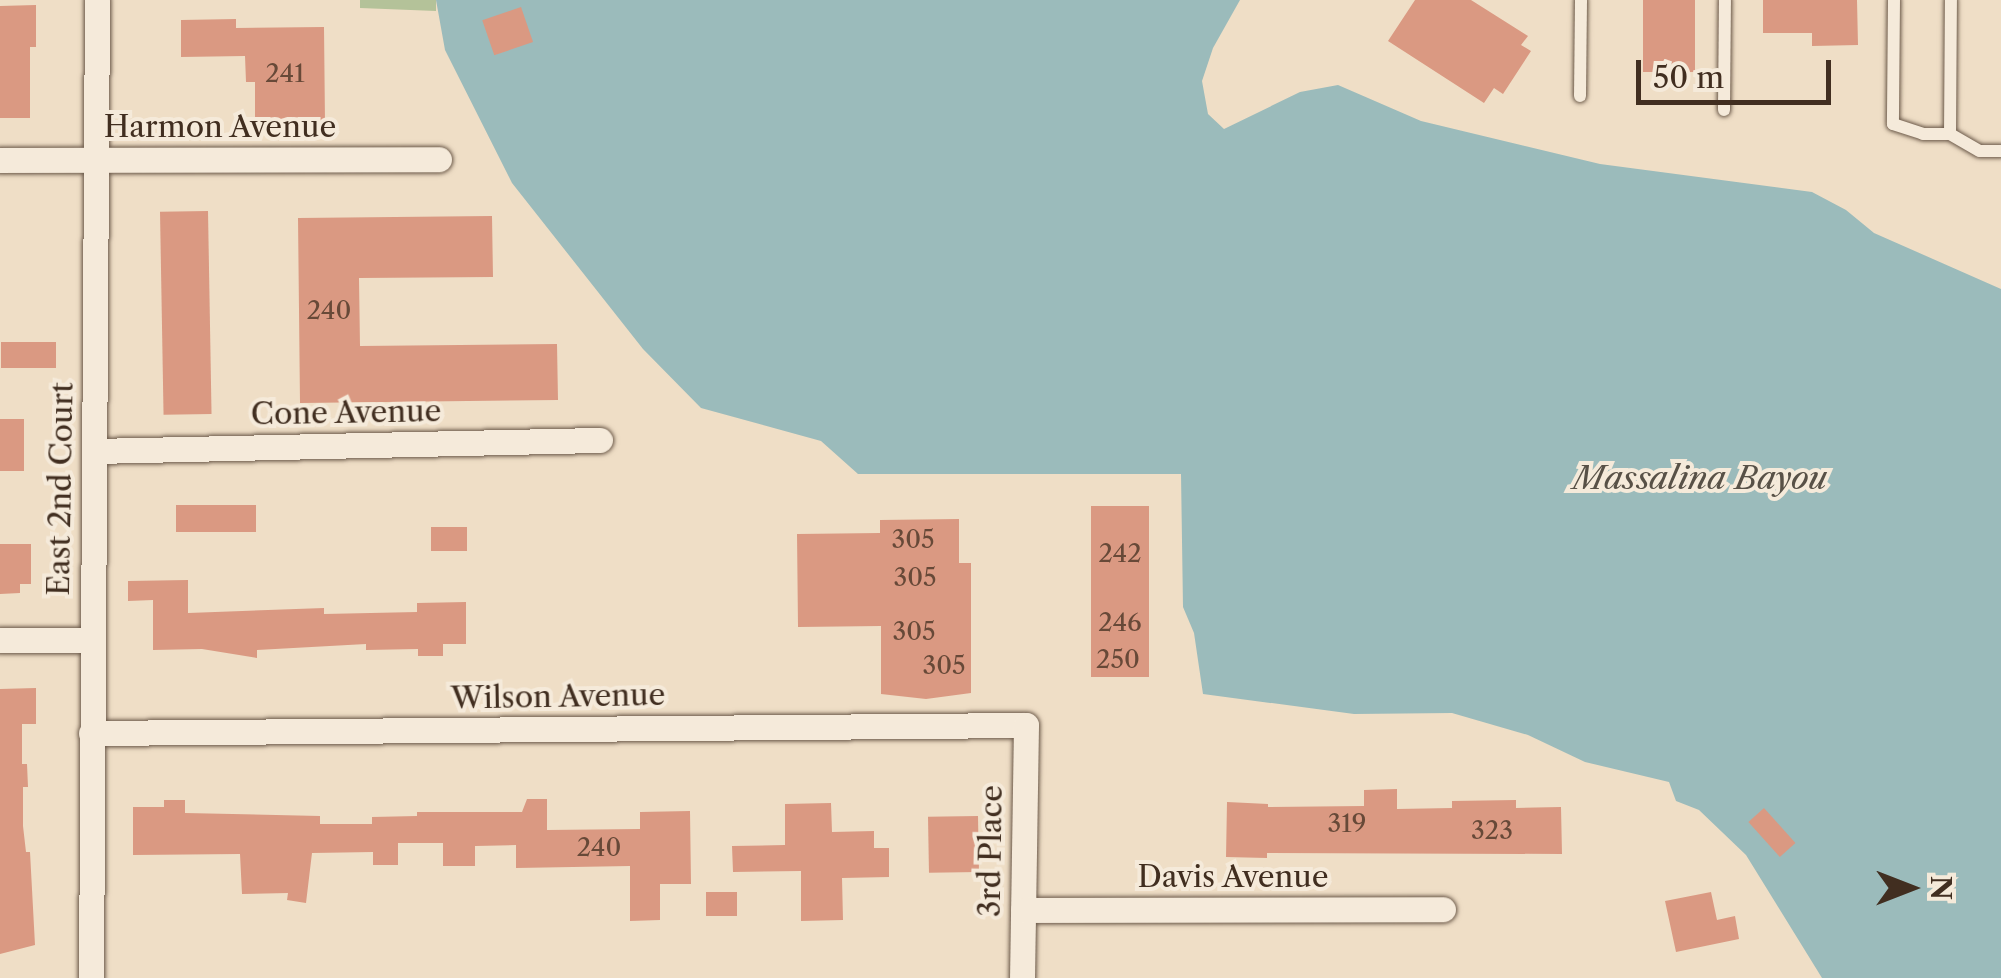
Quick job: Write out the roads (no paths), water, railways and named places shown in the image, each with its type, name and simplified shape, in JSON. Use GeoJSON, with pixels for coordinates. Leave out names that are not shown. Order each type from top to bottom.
{"type":"FeatureCollection","features":[{"type":"Feature","properties":{"kind":"street","name":"East 2nd Court"},"geometry":{"type":"LineString","coordinates":[[91,978],[97,0]]}},
{"type":"Feature","properties":{"kind":"street","name":"Harmon Avenue"},"geometry":{"type":"LineString","coordinates":[[0,160],[439,159]]}},
{"type":"Feature","properties":{"kind":"street","name":"Cone Avenue"},"geometry":{"type":"LineString","coordinates":[[94,451],[600,440]]}},
{"type":"Feature","properties":{"kind":"street"},"geometry":{"type":"LineString","coordinates":[[0,640],[92,640]]}},
{"type":"Feature","properties":{"kind":"street","name":"Wilson Avenue"},"geometry":{"type":"LineString","coordinates":[[91,734],[1026,725]]}},
{"type":"Feature","properties":{"kind":"street","name":"3rd Place"},"geometry":{"type":"LineString","coordinates":[[1022,978],[1026,725]]}},
{"type":"Feature","properties":{"kind":"street","name":"Davis Avenue"},"geometry":{"type":"LineString","coordinates":[[1023,910],[1443,909]]}},
{"type":"Feature","properties":{"kind":"lane"},"geometry":{"type":"LineString","coordinates":[[1580,96],[1581,0]]}},
{"type":"Feature","properties":{"kind":"lane"},"geometry":{"type":"LineString","coordinates":[[1724,110],[1725,0]]}},
{"type":"Feature","properties":{"kind":"lane"},"geometry":{"type":"LineString","coordinates":[[1894,0],[1893,124],[1923,134],[1950,134],[1980,151],[2001,152]]}},
{"type":"Feature","properties":{"kind":"lane"},"geometry":{"type":"LineString","coordinates":[[1950,134],[1951,0]]}},
{"type":"Feature","properties":{"kind":"water","name":"Massalina Bayou"},"geometry":{"type":"Polygon","coordinates":[[[436,0],[1240,0],[1213,48],[1202,81],[1208,114],[1224,129],[1300,92],[1338,85],[1421,121],[1600,164],[1812,192],[1846,210],[1874,233],[2001,289],[2001,978],[1822,978],[1746,855],[1699,810],[1676,801],[1669,782],[1585,762],[1528,735],[1452,713],[1354,714],[1203,694],[1194,633],[1183,607],[1181,474],[858,474],[821,441],[701,408],[643,349],[512,183],[445,50],[436,0]]]}}]}
